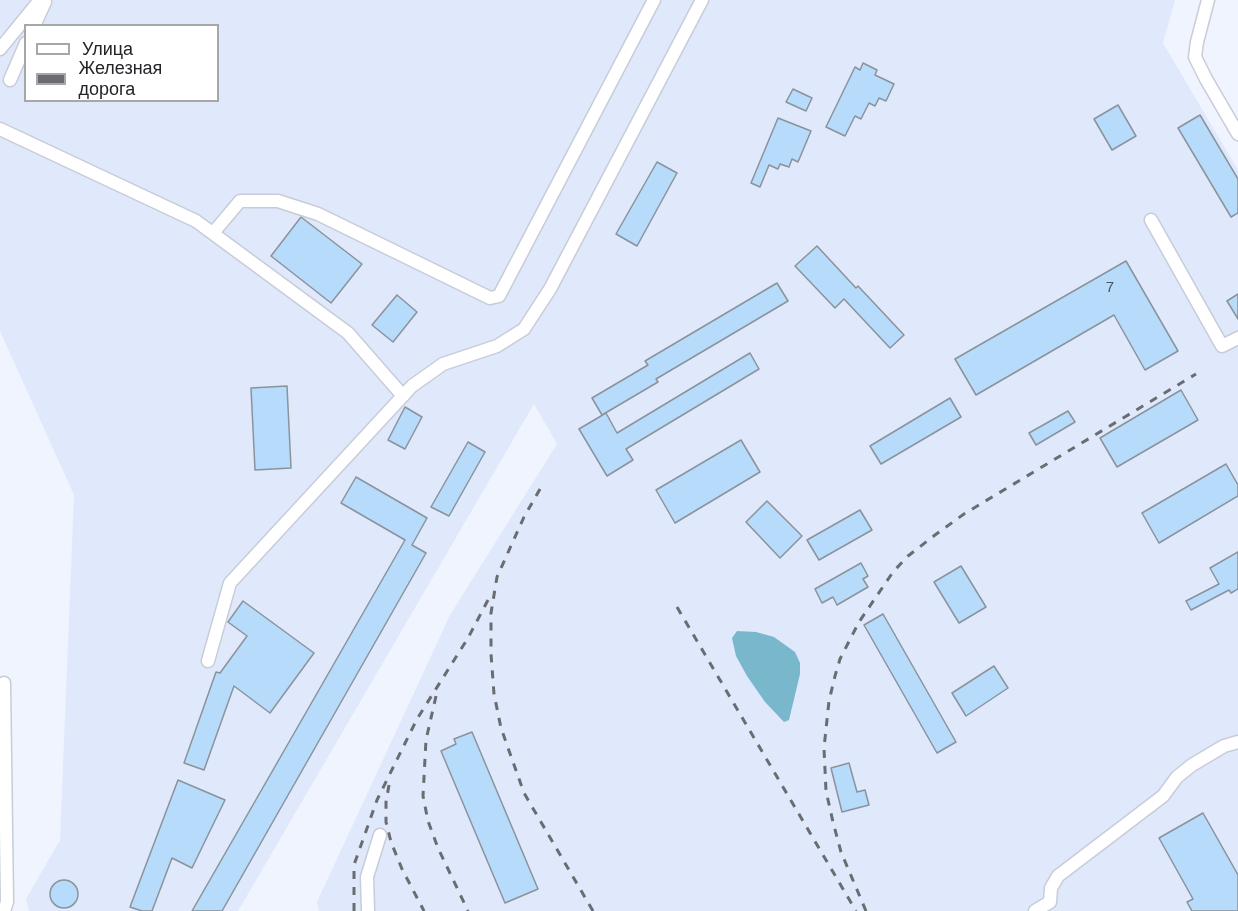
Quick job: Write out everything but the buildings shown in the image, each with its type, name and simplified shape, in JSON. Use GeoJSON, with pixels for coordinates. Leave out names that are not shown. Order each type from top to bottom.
{"type":"FeatureCollection","features":[{"type":"Feature","properties":{"kind":"street"},"geometry":{"type":"LineString","coordinates":[[0,49],[40,0]]}},
{"type":"Feature","properties":{"kind":"street"},"geometry":{"type":"LineString","coordinates":[[35,24],[46,0]]}},
{"type":"Feature","properties":{"kind":"street"},"geometry":{"type":"LineString","coordinates":[[213,233],[240,201],[278,201],[318,214],[490,298],[499,296],[654,0]]}},
{"type":"Feature","properties":{"kind":"street"},"geometry":{"type":"LineString","coordinates":[[208,661],[230,583],[412,386],[443,364],[496,346],[524,329],[550,289],[702,0]]}},
{"type":"Feature","properties":{"kind":"street"},"geometry":{"type":"LineString","coordinates":[[1208,0],[1195,57],[1238,134]]}},
{"type":"Feature","properties":{"kind":"street"},"geometry":{"type":"LineString","coordinates":[[10,80],[24,48]]}},
{"type":"Feature","properties":{"kind":"street"},"geometry":{"type":"LineString","coordinates":[[0,129],[196,221],[348,333],[403,396]]}},
{"type":"Feature","properties":{"kind":"street"},"geometry":{"type":"LineString","coordinates":[[1151,220],[1222,346],[1238,338]]}},
{"type":"Feature","properties":{"kind":"street"},"geometry":{"type":"LineString","coordinates":[[4,683],[7,902],[4,911]]}},
{"type":"Feature","properties":{"kind":"street"},"geometry":{"type":"LineString","coordinates":[[1035,911],[1050,902],[1051,888],[1058,876],[1163,796],[1177,777],[1192,765],[1224,746],[1238,742]]}},
{"type":"Feature","properties":{"kind":"street"},"geometry":{"type":"LineString","coordinates":[[368,911],[367,877],[380,835]]}},
{"type":"Feature","properties":{"kind":"shaded area"},"geometry":{"type":"Polygon","coordinates":[[[0,0],[1175,0],[1163,43],[1238,170],[1238,911],[319,911],[317,902],[450,615],[557,444],[534,404],[238,911],[29,911],[26,899],[60,840],[74,495],[0,331],[0,0]]]}},
{"type":"Feature","properties":{"kind":"water"},"geometry":{"type":"Polygon","coordinates":[[[737,631],[756,632],[774,637],[795,652],[800,663],[800,674],[789,720],[784,722],[765,702],[747,676],[736,656],[732,638],[737,631]]]}},
{"type":"Feature","properties":{"kind":"railway"},"geometry":{"type":"LineString","coordinates":[[866,911],[841,852],[833,822],[826,791],[824,748],[829,701],[835,676],[840,659],[859,622],[893,572],[908,556],[935,535],[964,514],[1196,374]]}},
{"type":"Feature","properties":{"kind":"railway"},"geometry":{"type":"LineString","coordinates":[[540,489],[524,517],[497,577],[491,613],[494,694],[501,728],[524,793],[593,911]]}},
{"type":"Feature","properties":{"kind":"railway"},"geometry":{"type":"LineString","coordinates":[[354,911],[354,865],[377,800],[417,719],[468,638],[488,600]]}},
{"type":"Feature","properties":{"kind":"railway"},"geometry":{"type":"LineString","coordinates":[[677,607],[856,911]]}},
{"type":"Feature","properties":{"kind":"railway"},"geometry":{"type":"LineString","coordinates":[[436,696],[426,740],[423,796],[428,821],[438,848],[468,911]]}},
{"type":"Feature","properties":{"kind":"railway"},"geometry":{"type":"LineString","coordinates":[[389,785],[386,822],[391,842],[424,911]]}}]}
